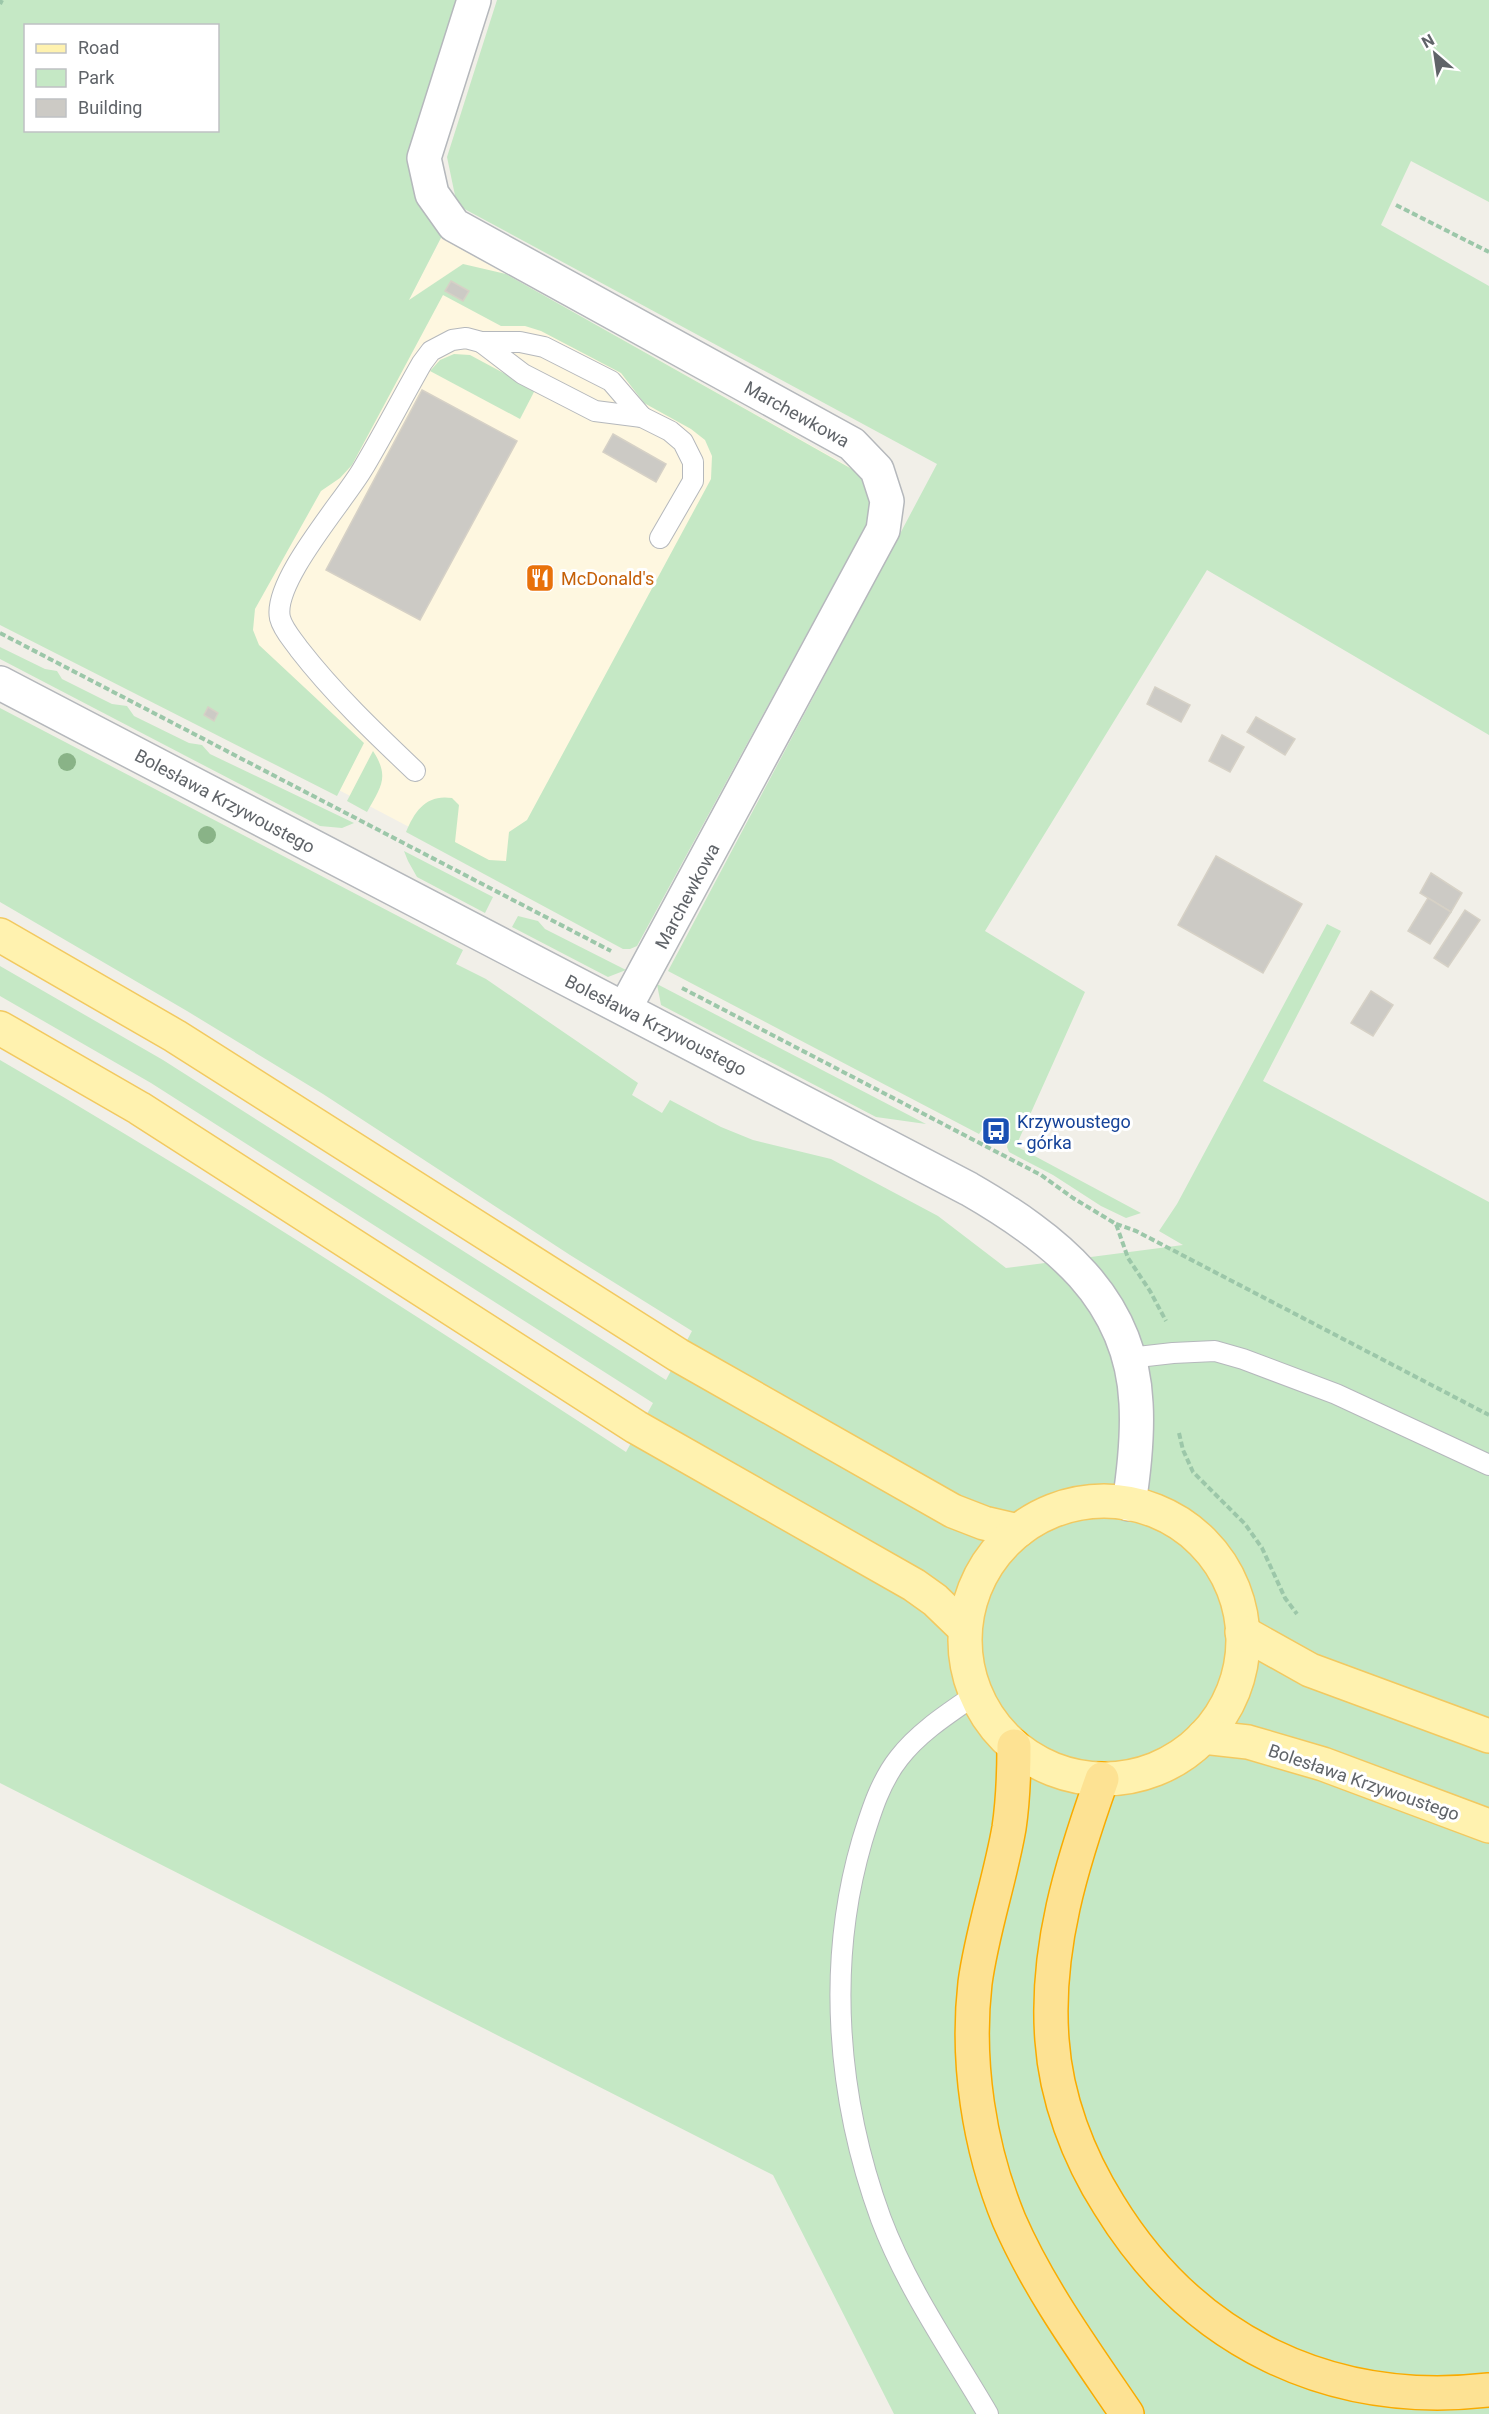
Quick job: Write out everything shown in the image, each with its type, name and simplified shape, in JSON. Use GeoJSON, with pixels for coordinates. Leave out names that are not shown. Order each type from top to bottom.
{"type":"FeatureCollection","features":[{"type":"Feature","properties":{"kind":"highway"},"geometry":{"type":"LineString","coordinates":[[1014,1746],[1014,1787],[1009,1828],[979,1956],[975,1985],[973,2055],[982,2127],[997,2185],[1009,2219],[1023,2247],[1067,2323],[1128,2414]]}},
{"type":"Feature","properties":{"kind":"highway"},"geometry":{"type":"LineString","coordinates":[[1102,1779],[1088,1818],[1061,1914],[1052,1989],[1052,2040],[1064,2106],[1076,2140],[1090,2172],[1121,2225],[1140,2252],[1182,2297],[1231,2333],[1287,2364],[1351,2384],[1389,2391],[1428,2394],[1489,2390]]}},
{"type":"Feature","properties":{"kind":"main road"},"geometry":{"type":"LineString","coordinates":[[0,935],[185,1042],[678,1355],[953,1511],[984,1523],[1018,1531]]}},
{"type":"Feature","properties":{"kind":"main road"},"geometry":{"type":"LineString","coordinates":[[0,1028],[139,1108],[636,1427],[914,1584],[935,1600],[965,1629]]}},
{"type":"Feature","properties":{"kind":"main road"},"geometry":{"type":"LineString","coordinates":[[1096,1502],[1129,1504],[1172,1520],[1195,1536],[1219,1564],[1232,1588],[1240,1614],[1242,1652],[1233,1689],[1221,1714],[1203,1737],[1178,1758],[1164,1765],[1134,1776],[1102,1779],[1060,1772],[1034,1761],[1014,1746],[990,1721],[975,1695],[965,1653],[965,1629],[975,1589],[993,1557],[1018,1531],[1047,1514],[1079,1504],[1096,1502]]}},
{"type":"Feature","properties":{"kind":"main road"},"geometry":{"type":"LineString","coordinates":[[1242,1632],[1310,1670],[1489,1736]]}},
{"type":"Feature","properties":{"kind":"main road","name":"Bolesława Krzywoustego"},"geometry":{"type":"LineString","coordinates":[[1203,1737],[1248,1742],[1323,1764],[1489,1827]]}},
{"type":"Feature","properties":{"kind":"street","name":"Marchewkowa"},"geometry":{"type":"LineString","coordinates":[[474,0],[424,158],[432,194],[454,225],[852,444],[877,470],[887,501],[883,531],[625,1008]]}},
{"type":"Feature","properties":{"kind":"street","name":"Bolesława Krzywoustego"},"geometry":{"type":"LineString","coordinates":[[0,683],[969,1189],[1031,1227],[1066,1256],[1093,1286],[1115,1322],[1129,1358],[1136,1402],[1134,1468],[1129,1504]]}},
{"type":"Feature","properties":{"kind":"lane"},"geometry":{"type":"LineString","coordinates":[[415,771],[344,703],[312,666],[280,620],[279,603],[316,536],[361,471],[422,363],[431,351],[452,340],[466,338],[481,342],[520,342],[544,347],[611,381],[642,417]]}},
{"type":"Feature","properties":{"kind":"lane"},"geometry":{"type":"LineString","coordinates":[[481,342],[523,374],[595,411],[642,417],[670,431],[683,442],[693,462],[693,481],[660,538]]}},
{"type":"Feature","properties":{"kind":"lane"},"geometry":{"type":"LineString","coordinates":[[1129,1358],[1215,1351],[1243,1359],[1336,1394],[1489,1465]]}},
{"type":"Feature","properties":{"kind":"lane"},"geometry":{"type":"LineString","coordinates":[[975,1695],[940,1719],[899,1758],[879,1792],[854,1869],[842,1941],[839,2008],[847,2081],[860,2153],[881,2220],[910,2281],[988,2414]]}},
{"type":"Feature","properties":{"kind":"path"},"geometry":{"type":"LineString","coordinates":[[0,4],[2,0]]}},
{"type":"Feature","properties":{"kind":"path"},"geometry":{"type":"LineString","coordinates":[[1396,205],[1489,252]]}},
{"type":"Feature","properties":{"kind":"path"},"geometry":{"type":"LineString","coordinates":[[0,633],[383,830],[1041,1175],[1072,1198],[1116,1224],[1136,1231],[1489,1415]]}},
{"type":"Feature","properties":{"kind":"path"},"geometry":{"type":"LineString","coordinates":[[1116,1224],[1128,1258],[1168,1324],[1173,1353]]}},
{"type":"Feature","properties":{"kind":"path"},"geometry":{"type":"LineString","coordinates":[[1178,1428],[1183,1450],[1193,1472],[1245,1524],[1262,1548],[1285,1598],[1298,1616]]}},
{"type":"Feature","properties":{"kind":"shaded area","name":"McDonald's"},"geometry":{"type":"Polygon","coordinates":[[[441,238],[857,471],[601,928],[181,707],[441,238]]]}},
{"type":"Feature","properties":{"kind":"green space"},"geometry":{"type":"Polygon","coordinates":[[[0,0],[459,0],[415,132],[414,173],[447,226],[409,300],[463,264],[506,274],[866,477],[873,512],[637,946],[623,949],[406,832],[413,817],[423,805],[443,797],[452,798],[459,805],[455,842],[489,860],[506,861],[509,832],[527,820],[711,479],[712,456],[705,440],[691,429],[644,403],[621,373],[541,331],[525,326],[501,326],[443,295],[352,465],[340,478],[321,491],[255,609],[253,630],[259,645],[364,743],[337,796],[0,625],[0,0]]]}},
{"type":"Feature","properties":{"kind":"green space"},"geometry":{"type":"Polygon","coordinates":[[[497,0],[1489,0],[1489,202],[1411,161],[1381,225],[1489,286],[1489,735],[1207,570],[985,931],[1085,992],[1016,1146],[1141,1213],[1126,1218],[1101,1206],[1053,1175],[1009,1152],[1007,1147],[1009,1136],[985,1125],[979,1134],[668,971],[937,464],[457,205],[447,157],[497,0]]]}},
{"type":"Feature","properties":{"kind":"green space"},"geometry":{"type":"Polygon","coordinates":[[[454,354],[470,355],[535,390],[520,419],[430,371],[440,360],[454,354]]]}},
{"type":"Feature","properties":{"kind":"green space"},"geometry":{"type":"Polygon","coordinates":[[[0,647],[45,669],[57,671],[62,679],[112,704],[127,706],[134,716],[189,743],[202,745],[210,754],[354,823],[342,828],[320,826],[0,659],[0,647]]]}},
{"type":"Feature","properties":{"kind":"green space"},"geometry":{"type":"Polygon","coordinates":[[[0,708],[463,950],[456,964],[486,979],[638,1083],[632,1095],[662,1113],[670,1100],[721,1127],[753,1140],[831,1159],[938,1216],[1006,1268],[1183,1245],[1159,1231],[1177,1204],[1327,924],[1341,931],[1263,1081],[1489,1202],[1489,2414],[894,2414],[773,2175],[0,1783],[0,1060],[159,1154],[626,1452],[653,1403],[151,1083],[0,996],[0,966],[163,1060],[666,1380],[692,1331],[570,1255],[323,1094],[187,1011],[0,902],[0,708]]]}},
{"type":"Feature","properties":{"kind":"green space"},"geometry":{"type":"Polygon","coordinates":[[[373,751],[381,768],[382,782],[367,812],[347,801],[373,751]]]}},
{"type":"Feature","properties":{"kind":"green space"},"geometry":{"type":"Polygon","coordinates":[[[404,851],[493,897],[485,913],[417,877],[404,851]]]}},
{"type":"Feature","properties":{"kind":"green space"},"geometry":{"type":"Polygon","coordinates":[[[518,916],[538,921],[545,929],[626,970],[608,977],[512,927],[518,916]]]}},
{"type":"Feature","properties":{"kind":"green space"},"geometry":{"type":"Polygon","coordinates":[[[657,984],[926,1124],[876,1117],[661,1005],[657,984]]]}},
{"type":"Feature","properties":{"kind":"building"},"geometry":{"type":"Polygon","coordinates":[[[451,281],[469,291],[463,301],[445,291],[451,281]]]}},
{"type":"Feature","properties":{"kind":"building"},"geometry":{"type":"Polygon","coordinates":[[[422,390],[517,441],[420,620],[326,570],[422,390]]]}},
{"type":"Feature","properties":{"kind":"building"},"geometry":{"type":"Polygon","coordinates":[[[613,434],[666,464],[656,482],[603,452],[613,434]]]}},
{"type":"Feature","properties":{"kind":"building"},"geometry":{"type":"Polygon","coordinates":[[[1155,687],[1190,705],[1181,722],[1147,704],[1155,687]]]}},
{"type":"Feature","properties":{"kind":"building"},"geometry":{"type":"Polygon","coordinates":[[[208,707],[218,713],[214,721],[204,715],[208,707]]]}},
{"type":"Feature","properties":{"kind":"building"},"geometry":{"type":"Polygon","coordinates":[[[1256,717],[1295,739],[1285,755],[1247,732],[1256,717]]]}},
{"type":"Feature","properties":{"kind":"building"},"geometry":{"type":"Polygon","coordinates":[[[1222,735],[1244,747],[1230,772],[1209,761],[1222,735]]]}},
{"type":"Feature","properties":{"kind":"building"},"geometry":{"type":"Polygon","coordinates":[[[1216,856],[1302,904],[1263,973],[1178,925],[1216,856]]]}},
{"type":"Feature","properties":{"kind":"building"},"geometry":{"type":"Polygon","coordinates":[[[1431,873],[1462,893],[1451,912],[1420,893],[1431,873]]]}},
{"type":"Feature","properties":{"kind":"building"},"geometry":{"type":"Polygon","coordinates":[[[1428,898],[1451,912],[1430,944],[1408,931],[1428,898]]]}},
{"type":"Feature","properties":{"kind":"building"},"geometry":{"type":"Polygon","coordinates":[[[1465,910],[1480,920],[1448,967],[1434,958],[1465,910]]]}},
{"type":"Feature","properties":{"kind":"building"},"geometry":{"type":"Polygon","coordinates":[[[1371,991],[1393,1005],[1373,1036],[1351,1023],[1371,991]]]}},
{"type":"Feature","properties":{"kind":"place","name":"McDonald's"},"geometry":{"type":"Point","coordinates":[540,578]}},
{"type":"Feature","properties":{"kind":"place","name":"Krzywoustego - górka"},"geometry":{"type":"Point","coordinates":[996,1131]}}]}
